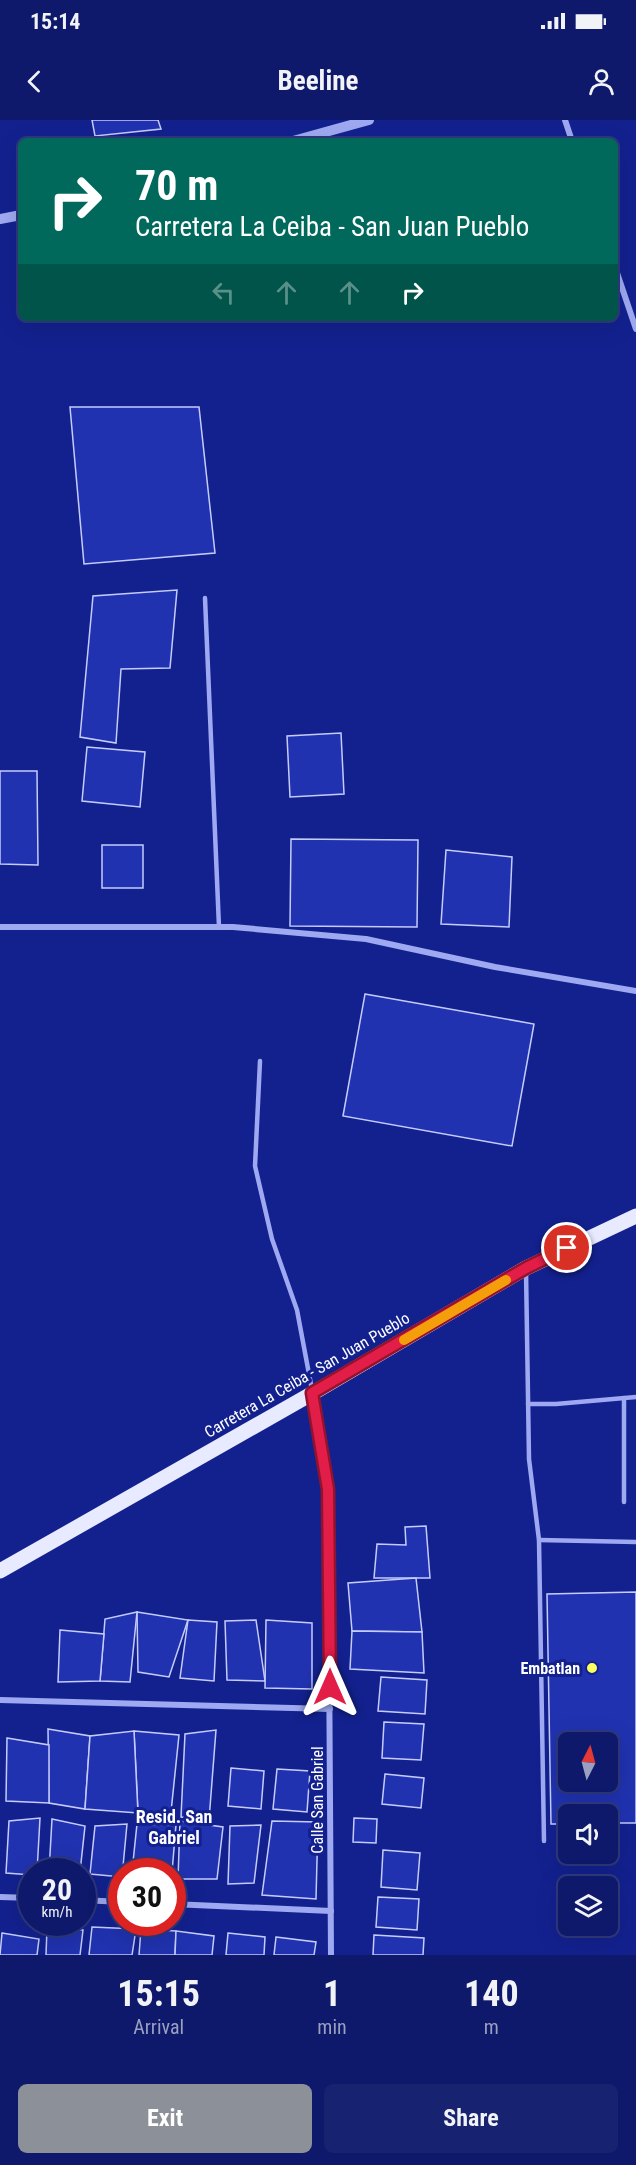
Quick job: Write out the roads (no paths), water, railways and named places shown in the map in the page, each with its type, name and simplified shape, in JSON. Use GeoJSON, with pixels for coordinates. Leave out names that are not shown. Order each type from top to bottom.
{"type":"FeatureCollection","features":[{"type":"Feature","properties":{"kind":"main road","name":"Carretera La Ceiba - San Juan Pueblo"},"geometry":{"type":"LineString","coordinates":[[0,1571],[526,1268],[636,1216]]}},
{"type":"Feature","properties":{"kind":"street"},"geometry":{"type":"LineString","coordinates":[[304,138],[369,120]]}},
{"type":"Feature","properties":{"kind":"street"},"geometry":{"type":"LineString","coordinates":[[565,120],[571,138]]}},
{"type":"Feature","properties":{"kind":"street"},"geometry":{"type":"LineString","coordinates":[[0,219],[18,216]]}},
{"type":"Feature","properties":{"kind":"street"},"geometry":{"type":"LineString","coordinates":[[618,276],[636,329]]}},
{"type":"Feature","properties":{"kind":"street"},"geometry":{"type":"LineString","coordinates":[[0,927],[219,927],[366,939],[495,967],[636,991]]}},
{"type":"Feature","properties":{"kind":"street","name":"Calle San Gabriel"},"geometry":{"type":"LineString","coordinates":[[312,1393],[328,1489],[331,1955]]}},
{"type":"Feature","properties":{"kind":"street"},"geometry":{"type":"LineString","coordinates":[[0,1700],[330,1709]]}},
{"type":"Feature","properties":{"kind":"street"},"geometry":{"type":"LineString","coordinates":[[0,1897],[18,1898]]}},
{"type":"Feature","properties":{"kind":"street"},"geometry":{"type":"LineString","coordinates":[[186,1905],[331,1911]]}},
{"type":"Feature","properties":{"kind":"lane"},"geometry":{"type":"LineString","coordinates":[[205,598],[219,927]]}},
{"type":"Feature","properties":{"kind":"lane"},"geometry":{"type":"LineString","coordinates":[[260,1061],[255,1166],[272,1239],[297,1310],[312,1393]]}},
{"type":"Feature","properties":{"kind":"lane"},"geometry":{"type":"LineString","coordinates":[[526,1268],[529,1459],[539,1540],[544,1841]]}},
{"type":"Feature","properties":{"kind":"lane"},"geometry":{"type":"LineString","coordinates":[[528,1404],[556,1404],[636,1397]]}},
{"type":"Feature","properties":{"kind":"lane"},"geometry":{"type":"LineString","coordinates":[[624,1398],[624,1502]]}},
{"type":"Feature","properties":{"kind":"lane"},"geometry":{"type":"LineString","coordinates":[[539,1540],[636,1542]]}},
{"type":"Feature","properties":{"kind":"place","name":"Embatlan"},"geometry":{"type":"Point","coordinates":[592,1668]}},
{"type":"Feature","properties":{"kind":"district","name":"Resid. San Gabriel"},"geometry":{"type":"Point","coordinates":[174,1826]}}]}
